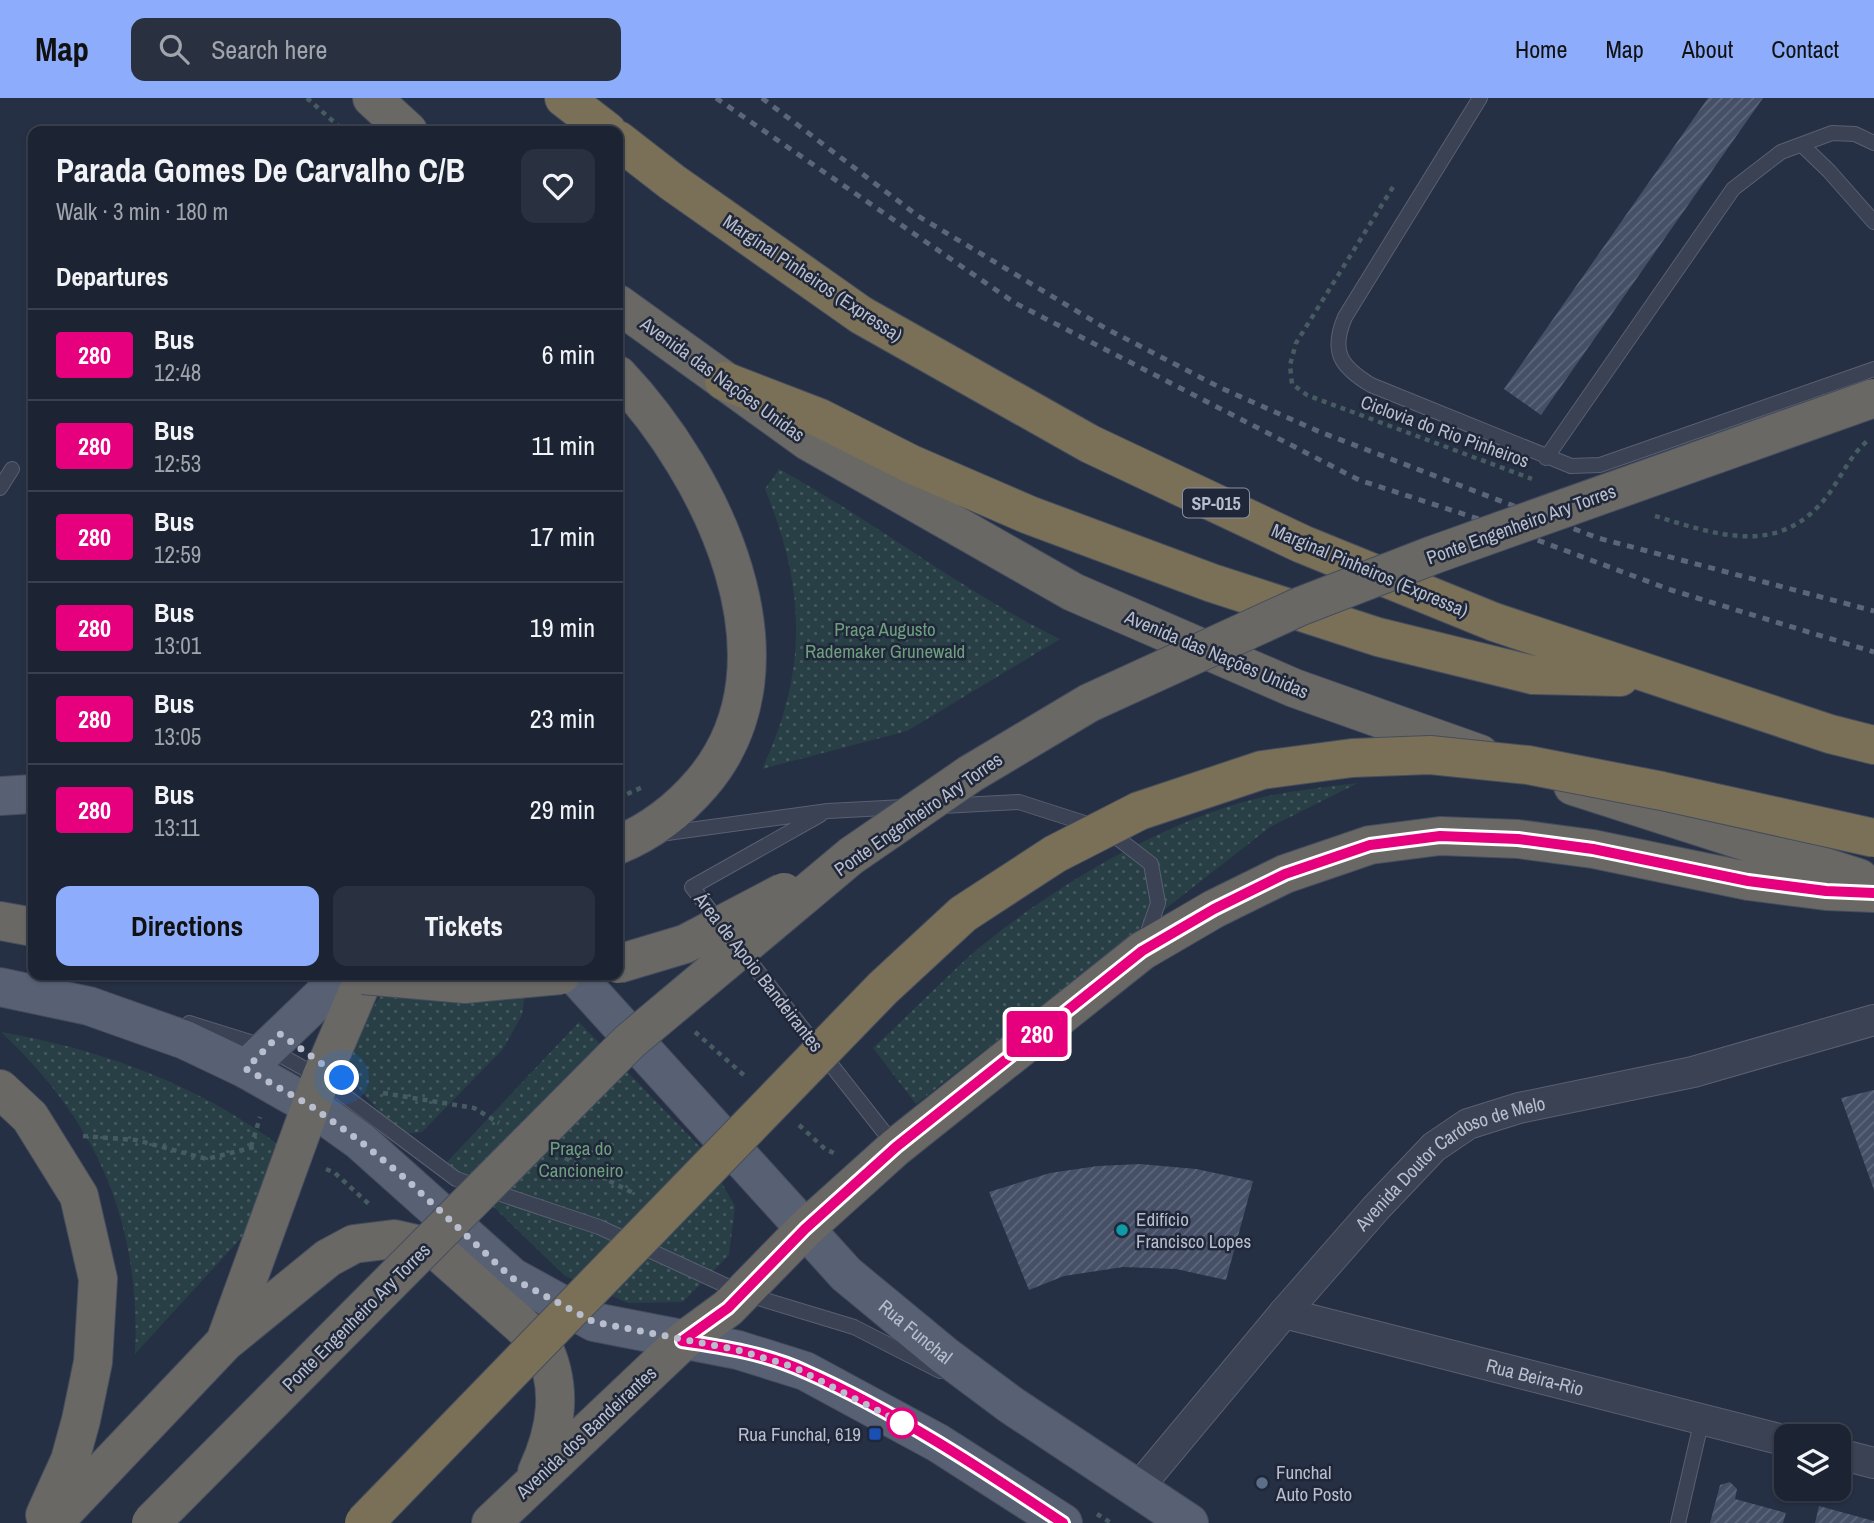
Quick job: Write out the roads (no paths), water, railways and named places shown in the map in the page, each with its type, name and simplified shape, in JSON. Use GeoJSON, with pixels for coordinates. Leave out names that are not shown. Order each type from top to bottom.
{"type":"FeatureCollection","features":[{"type":"Feature","properties":{"kind":"highway"},"geometry":{"type":"LineString","coordinates":[[564,98],[600,126]]}},
{"type":"Feature","properties":{"kind":"highway","name":"Marginal Pinheiros (Expressa)"},"geometry":{"type":"LineString","coordinates":[[623,144],[672,182],[861,315],[1090,444],[1301,544],[1494,622],[1830,734],[1874,745]]}},
{"type":"Feature","properties":{"kind":"highway","name":"Avenida das Nações Unidas"},"geometry":{"type":"LineString","coordinates":[[623,308],[808,441],[1073,592],[1196,648],[1294,688],[1590,793],[1874,883]]}},
{"type":"Feature","properties":{"kind":"highway"},"geometry":{"type":"LineString","coordinates":[[623,381],[687,460],[719,532],[743,602],[748,646],[743,709],[721,761],[679,810],[628,841]]}},
{"type":"Feature","properties":{"kind":"highway"},"geometry":{"type":"LineString","coordinates":[[724,381],[820,418],[911,464],[1029,515],[1212,583],[1378,637],[1532,675],[1654,677]]}},
{"type":"Feature","properties":{"kind":"highway","name":"Ponte Engenheiro Ary Torres"},"geometry":{"type":"LineString","coordinates":[[151,1523],[629,1042],[851,856],[970,774],[1089,703],[1301,606],[1446,550],[1874,398]]}},
{"type":"Feature","properties":{"kind":"highway"},"geometry":{"type":"LineString","coordinates":[[364,1523],[883,988],[963,914],[1055,855],[1139,811],[1262,770],[1352,758],[1430,755],[1528,765],[1662,791],[1874,838]]}},
{"type":"Feature","properties":{"kind":"highway","name":"Avenida dos Bandeirantes"},"geometry":{"type":"LineString","coordinates":[[491,1523],[682,1341],[728,1308],[805,1229],[896,1147],[1142,951],[1214,909],[1285,874],[1370,845],[1440,836],[1518,839],[1593,849],[1748,881],[1826,891],[1874,893]]}},
{"type":"Feature","properties":{"kind":"highway"},"geometry":{"type":"LineString","coordinates":[[623,963],[685,944],[851,856]]}},
{"type":"Feature","properties":{"kind":"highway"},"geometry":{"type":"LineString","coordinates":[[0,921],[28,926]]}},
{"type":"Feature","properties":{"kind":"highway"},"geometry":{"type":"LineString","coordinates":[[225,1342],[316,1092],[362,980]]}},
{"type":"Feature","properties":{"kind":"highway"},"geometry":{"type":"LineString","coordinates":[[420,980],[465,984],[508,980]]}},
{"type":"Feature","properties":{"kind":"highway"},"geometry":{"type":"LineString","coordinates":[[0,1089],[30,1116],[79,1195],[97,1279],[93,1362],[81,1420],[71,1460],[40,1523]]}},
{"type":"Feature","properties":{"kind":"highway"},"geometry":{"type":"LineString","coordinates":[[53,1523],[225,1342],[328,1258],[354,1244],[374,1240],[411,1242],[434,1248],[542,1344],[551,1362],[557,1394],[552,1435],[537,1472],[523,1490]]}},
{"type":"Feature","properties":{"kind":"main road"},"geometry":{"type":"LineString","coordinates":[[0,796],[28,793]]}},
{"type":"Feature","properties":{"kind":"main road"},"geometry":{"type":"LineString","coordinates":[[256,1058],[323,995],[331,980]]}},
{"type":"Feature","properties":{"kind":"main road","name":"Rua Funchal"},"geometry":{"type":"LineString","coordinates":[[580,980],[846,1274],[877,1302],[1010,1405],[1189,1523]]}},
{"type":"Feature","properties":{"kind":"main road"},"geometry":{"type":"LineString","coordinates":[[0,987],[89,1006],[185,1040],[256,1058],[316,1092],[512,1278],[594,1322],[738,1350],[805,1371],[937,1443],[1063,1523]]}},
{"type":"Feature","properties":{"kind":"street","name":"Avenida Doutor Cardoso de Melo"},"geometry":{"type":"LineString","coordinates":[[1138,1488],[1284,1312],[1433,1147],[1468,1124],[1519,1108],[1693,1072],[1874,1020]]}},
{"type":"Feature","properties":{"kind":"street","name":"Rua Beira-Rio"},"geometry":{"type":"LineString","coordinates":[[1284,1312],[1774,1438]]}},
{"type":"Feature","properties":{"kind":"street"},"geometry":{"type":"LineString","coordinates":[[1851,1457],[1874,1463]]}},
{"type":"Feature","properties":{"kind":"lane"},"geometry":{"type":"LineString","coordinates":[[1480,98],[1345,317],[1338,334],[1340,359],[1354,375],[1371,385],[1571,466],[1600,465],[1874,369]]}},
{"type":"Feature","properties":{"kind":"lane"},"geometry":{"type":"LineString","coordinates":[[1546,458],[1733,189],[1781,152],[1832,134],[1855,134],[1874,143]]}},
{"type":"Feature","properties":{"kind":"lane"},"geometry":{"type":"LineString","coordinates":[[1801,145],[1829,171],[1874,222]]}},
{"type":"Feature","properties":{"kind":"lane"},"geometry":{"type":"LineString","coordinates":[[0,488],[12,469]]}},
{"type":"Feature","properties":{"kind":"lane","name":"Área de Apoio Bandeirantes"},"geometry":{"type":"LineString","coordinates":[[628,841],[828,811],[1019,802],[1097,827],[1120,840],[1151,864],[1158,903],[1142,951]]}},
{"type":"Feature","properties":{"kind":"lane","name":"Área de Apoio Bandeirantes"},"geometry":{"type":"LineString","coordinates":[[828,811],[692,887],[896,1147]]}},
{"type":"Feature","properties":{"kind":"lane"},"geometry":{"type":"LineString","coordinates":[[0,974],[28,980]]}},
{"type":"Feature","properties":{"kind":"lane"},"geometry":{"type":"LineString","coordinates":[[30,980],[89,992],[152,1012]]}},
{"type":"Feature","properties":{"kind":"lane"},"geometry":{"type":"LineString","coordinates":[[177,1020],[256,1058]]}},
{"type":"Feature","properties":{"kind":"lane"},"geometry":{"type":"LineString","coordinates":[[316,1092],[456,1180],[599,1227],[742,1293],[854,1327],[1010,1405]]}},
{"type":"Feature","properties":{"kind":"lane"},"geometry":{"type":"LineString","coordinates":[[1678,1523],[1702,1419]]}},
{"type":"Feature","properties":{"kind":"railway"},"geometry":{"type":"LineString","coordinates":[[716,98],[1015,303],[1359,480],[1497,525],[1671,590],[1874,652]]}},
{"type":"Feature","properties":{"kind":"railway"},"geometry":{"type":"LineString","coordinates":[[762,98],[918,216],[1105,328],[1221,388],[1320,432],[1598,538],[1874,611]]}},
{"type":"Feature","properties":{"kind":"place","name":"Edifício Francisco Lopes"},"geometry":{"type":"Point","coordinates":[1122,1230]}},
{"type":"Feature","properties":{"kind":"place","name":"Rua Funchal, 619"},"geometry":{"type":"Point","coordinates":[875,1434]}},
{"type":"Feature","properties":{"kind":"place","name":"Funchal Auto Posto"},"geometry":{"type":"Point","coordinates":[1262,1483]}},
{"type":"Feature","properties":{"kind":"park label","name":"Praça Augusto Rademaker Grunewald"},"geometry":{"type":"Point","coordinates":[885,640]}},
{"type":"Feature","properties":{"kind":"park label","name":"Praça do Cancioneiro"},"geometry":{"type":"Point","coordinates":[581,1159]}}]}
